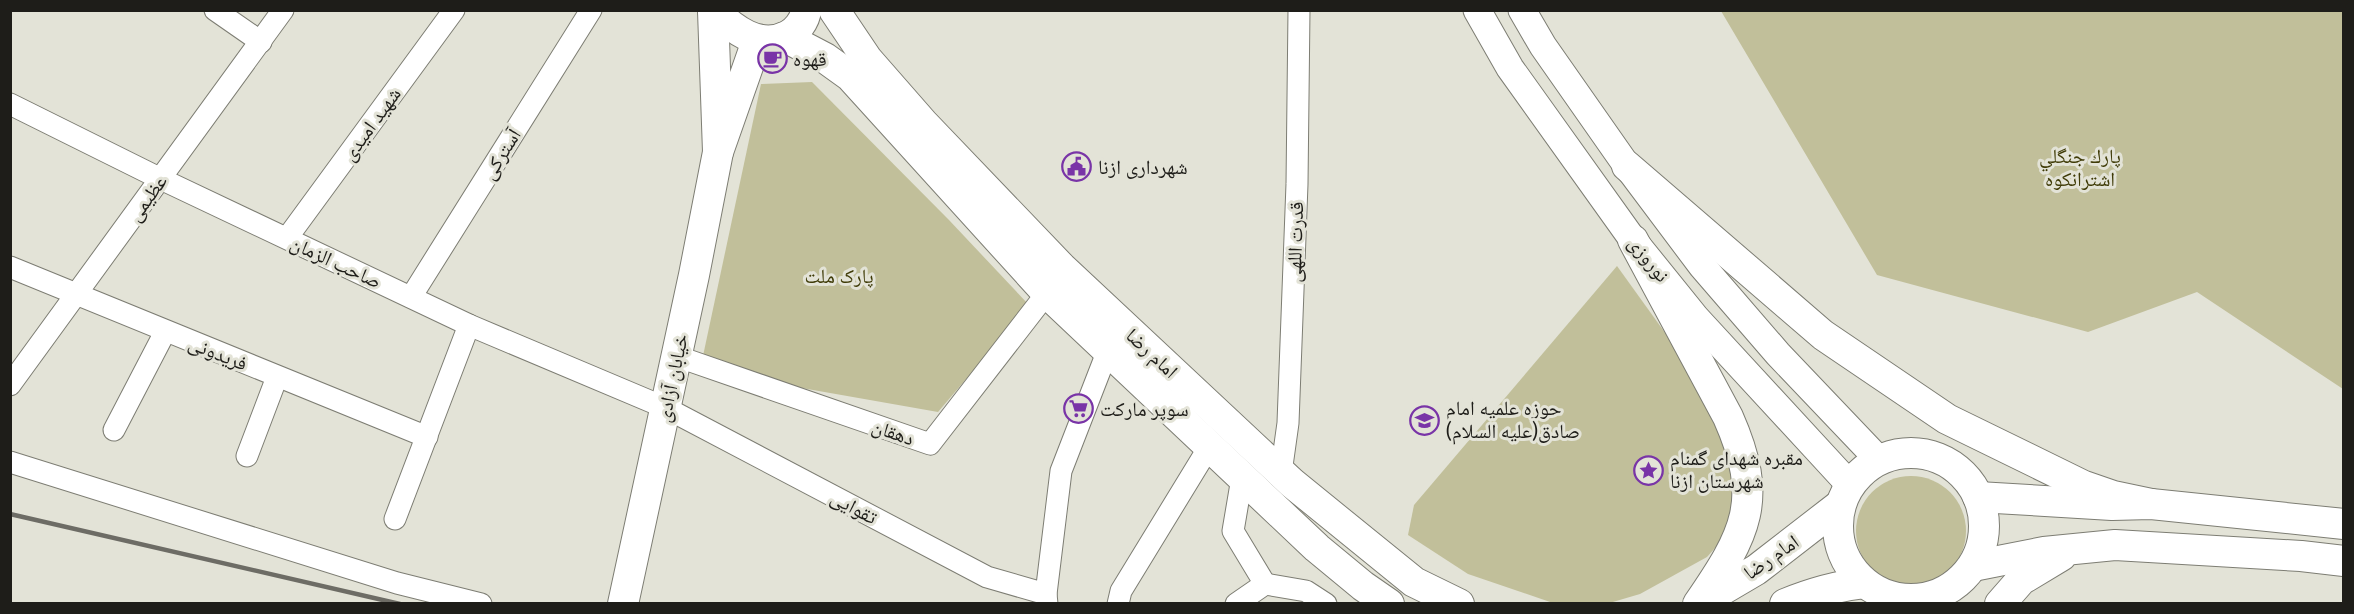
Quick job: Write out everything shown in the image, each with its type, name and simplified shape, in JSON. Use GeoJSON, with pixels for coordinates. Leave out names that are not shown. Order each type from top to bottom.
{"type":"FeatureCollection","features":[{"type":"Feature","properties":{"kind":"main road"},"geometry":{"type":"LineString","coordinates":[[771,39],[794,33],[806,15],[806,10]]}},
{"type":"Feature","properties":{"kind":"main road"},"geometry":{"type":"LineString","coordinates":[[834,10],[912,129]]}},
{"type":"Feature","properties":{"kind":"main road"},"geometry":{"type":"LineString","coordinates":[[713,11],[735,29],[825,58],[850,76],[912,129]]}},
{"type":"Feature","properties":{"kind":"main road"},"geometry":{"type":"LineString","coordinates":[[713,11],[718,152]]}},
{"type":"Feature","properties":{"kind":"main road"},"geometry":{"type":"LineString","coordinates":[[718,152],[771,39]]}},
{"type":"Feature","properties":{"kind":"main road","name":"امام رضا"},"geometry":{"type":"LineString","coordinates":[[912,129],[1047,293],[1317,548],[1363,586],[1389,603]]}},
{"type":"Feature","properties":{"kind":"main road","name":"امام رضا"},"geometry":{"type":"LineString","coordinates":[[912,129],[1281,473],[1414,582],[1459,603]]}},
{"type":"Feature","properties":{"kind":"main road","name":"خیابان آزادی"},"geometry":{"type":"LineString","coordinates":[[622,603],[666,408],[718,152]]}},
{"type":"Feature","properties":{"kind":"main road"},"geometry":{"type":"LineString","coordinates":[[1627,166],[1823,335],[1947,419],[2084,486],[2113,496],[2151,504],[2343,524]]}},
{"type":"Feature","properties":{"kind":"main road"},"geometry":{"type":"LineString","coordinates":[[1633,240],[1728,417],[1740,443],[1746,469],[1747,498],[1742,528],[1724,566],[1698,603]]}},
{"type":"Feature","properties":{"kind":"main road"},"geometry":{"type":"LineString","coordinates":[[1874,593],[1850,567],[1841,548],[1837,527],[1845,495],[1863,470],[1879,460],[1898,454],[1918,453],[1937,458],[1954,467],[1968,480],[1978,497],[1984,520],[1982,544],[1962,584]]}},
{"type":"Feature","properties":{"kind":"main road","name":"امام رضا"},"geometry":{"type":"LineString","coordinates":[[1698,603],[1756,570],[1845,495]]}},
{"type":"Feature","properties":{"kind":"main road"},"geometry":{"type":"LineString","coordinates":[[1978,497],[2112,505],[2151,504]]}},
{"type":"Feature","properties":{"kind":"main road"},"geometry":{"type":"LineString","coordinates":[[1785,603],[1838,586],[1897,599],[1918,600],[1939,595],[1962,584],[2077,547],[2115,545],[2301,556],[2343,561]]}},
{"type":"Feature","properties":{"kind":"main road"},"geometry":{"type":"LineString","coordinates":[[2000,603],[2020,580],[2077,547]]}},
{"type":"Feature","properties":{"kind":"street"},"geometry":{"type":"LineString","coordinates":[[215,10],[261,42]]}},
{"type":"Feature","properties":{"kind":"street","name":"عظیمی"},"geometry":{"type":"LineString","coordinates":[[10,385],[19,358],[76,295],[283,10]]}},
{"type":"Feature","properties":{"kind":"street","name":"شهید امیدی"},"geometry":{"type":"LineString","coordinates":[[287,238],[454,10]]}},
{"type":"Feature","properties":{"kind":"street","name":"آسترکی"},"geometry":{"type":"LineString","coordinates":[[411,297],[591,10]]}},
{"type":"Feature","properties":{"kind":"street","name":"قدرت اللهی"},"geometry":{"type":"LineString","coordinates":[[1281,473],[1288,423],[1297,196],[1299,10]]}},
{"type":"Feature","properties":{"kind":"street","name":"نوروزی"},"geometry":{"type":"LineString","coordinates":[[1477,10],[1510,68],[1633,240],[1845,495]]}},
{"type":"Feature","properties":{"kind":"street","name":"نوروزی"},"geometry":{"type":"LineString","coordinates":[[1522,10],[1543,46],[1627,166],[1710,275],[1778,354],[1879,460]]}},
{"type":"Feature","properties":{"kind":"street","name":"صاحب الزمان"},"geometry":{"type":"LineString","coordinates":[[10,104],[161,179],[469,325],[666,408]]}},
{"type":"Feature","properties":{"kind":"street","name":"فریدونی"},"geometry":{"type":"LineString","coordinates":[[10,267],[427,437]]}},
{"type":"Feature","properties":{"kind":"street","name":"دهقان"},"geometry":{"type":"LineString","coordinates":[[676,356],[930,444],[1047,293]]}},
{"type":"Feature","properties":{"kind":"street"},"geometry":{"type":"LineString","coordinates":[[395,519],[469,325]]}},
{"type":"Feature","properties":{"kind":"street"},"geometry":{"type":"LineString","coordinates":[[114,430],[165,332]]}},
{"type":"Feature","properties":{"kind":"street"},"geometry":{"type":"LineString","coordinates":[[1046,599],[1061,471],[1108,350]]}},
{"type":"Feature","properties":{"kind":"street"},"geometry":{"type":"LineString","coordinates":[[247,456],[277,377]]}},
{"type":"Feature","properties":{"kind":"street","name":"تقوایی"},"geometry":{"type":"LineString","coordinates":[[666,408],[987,577],[1046,599]]}},
{"type":"Feature","properties":{"kind":"street"},"geometry":{"type":"LineString","coordinates":[[1118,603],[1121,591],[1209,447]]}},
{"type":"Feature","properties":{"kind":"street"},"geometry":{"type":"LineString","coordinates":[[10,462],[397,583],[482,603]]}},
{"type":"Feature","properties":{"kind":"street"},"geometry":{"type":"LineString","coordinates":[[1242,478],[1233,531],[1265,584]]}},
{"type":"Feature","properties":{"kind":"street"},"geometry":{"type":"LineString","coordinates":[[1236,603],[1265,584],[1306,591],[1326,603]]}},
{"type":"Feature","properties":{"kind":"green space","name":"پارك جنگلي اشترانكوه"},"geometry":{"type":"Polygon","coordinates":[[[1721,11],[2343,11],[2343,389],[2197,292],[2088,332],[1877,275],[1721,11]]]}},
{"type":"Feature","properties":{"kind":"green space","name":"پارک ملت"},"geometry":{"type":"Polygon","coordinates":[[[812,82],[949,220],[1029,305],[938,412],[700,370],[761,84],[812,82]]]}},
{"type":"Feature","properties":{"kind":"green space"},"geometry":{"type":"Polygon","coordinates":[[[1617,266],[1676,348],[1714,417],[1729,457],[1736,497],[1733,528],[1707,557],[1640,594],[1606,604],[1553,603],[1468,574],[1408,535],[1414,505],[1617,266]]]}},
{"type":"Feature","properties":{"kind":"green space"},"geometry":{"type":"Polygon","coordinates":[[[1911,476],[1932,480],[1950,492],[1962,510],[1966,531],[1962,552],[1950,570],[1932,582],[1911,586],[1890,582],[1872,570],[1860,552],[1856,531],[1860,510],[1872,492],[1890,480],[1911,476]]]}},
{"type":"Feature","properties":{"kind":"railway"},"geometry":{"type":"LineString","coordinates":[[10,514],[400,604]]}},
{"type":"Feature","properties":{"kind":"place","name":"قهوه"},"geometry":{"type":"Point","coordinates":[772,59]}},
{"type":"Feature","properties":{"kind":"place","name":"شهرداری ازنا"},"geometry":{"type":"Point","coordinates":[1077,167]}},
{"type":"Feature","properties":{"kind":"place","name":"سوپر مارکت"},"geometry":{"type":"Point","coordinates":[1079,409]}},
{"type":"Feature","properties":{"kind":"place","name":"حوزه علمیه امام صادق(علیه السلام)"},"geometry":{"type":"Point","coordinates":[1425,420]}},
{"type":"Feature","properties":{"kind":"place","name":"مقبره شهدای گمنام شهرستان ازنا"},"geometry":{"type":"Point","coordinates":[1649,470]}}]}
